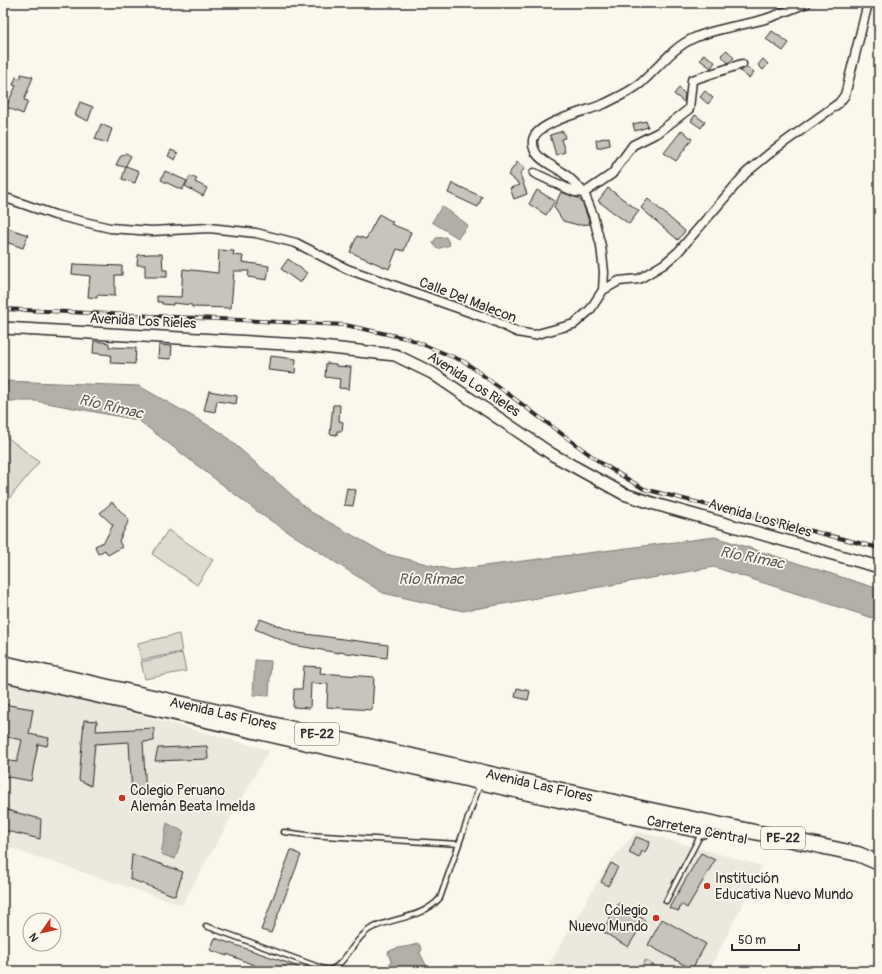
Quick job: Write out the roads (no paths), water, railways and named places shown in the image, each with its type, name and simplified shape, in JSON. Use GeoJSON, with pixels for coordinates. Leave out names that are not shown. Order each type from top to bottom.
{"type":"FeatureCollection","features":[{"type":"Feature","properties":{"kind":"highway","name":"Avenida Las Flores"},"geometry":{"type":"LineString","coordinates":[[3,663],[280,731],[631,811]]}},
{"type":"Feature","properties":{"kind":"highway","name":"Avenida Las Flores"},"geometry":{"type":"LineString","coordinates":[[3,674],[280,731]]}},
{"type":"Feature","properties":{"kind":"highway","name":"Carretera Central"},"geometry":{"type":"LineString","coordinates":[[631,811],[857,862],[879,872]]}},
{"type":"Feature","properties":{"kind":"highway","name":"Carretera Central"},"geometry":{"type":"LineString","coordinates":[[706,827],[858,854],[879,863]]}},
{"type":"Feature","properties":{"kind":"street"},"geometry":{"type":"LineString","coordinates":[[603,290],[604,272],[601,246],[592,211],[584,193],[561,171],[542,160],[538,155],[533,147],[537,131],[551,123],[597,107],[631,90],[647,78],[681,45],[694,38],[765,19],[807,3]]}},
{"type":"Feature","properties":{"kind":"street"},"geometry":{"type":"LineString","coordinates":[[603,290],[619,281],[639,279],[664,264],[678,252],[746,173],[774,149],[839,103],[845,95],[868,3]]}},
{"type":"Feature","properties":{"kind":"street"},"geometry":{"type":"LineString","coordinates":[[534,173],[572,190],[584,193],[612,174],[633,145],[659,132],[689,109],[692,80],[742,64]]}},
{"type":"Feature","properties":{"kind":"street","name":"Calle Del Malecon"},"geometry":{"type":"LineString","coordinates":[[3,197],[55,215],[110,228],[152,231],[209,228],[256,233],[296,243],[347,269],[492,320],[518,332],[534,335],[574,324],[590,310],[603,290]]}},
{"type":"Feature","properties":{"kind":"street","name":"Avenida Los Rieles"},"geometry":{"type":"LineString","coordinates":[[3,328],[303,345],[395,355],[432,373],[553,455],[624,494],[879,567]]}},
{"type":"Feature","properties":{"kind":"lane"},"geometry":{"type":"LineString","coordinates":[[206,926],[327,970],[333,970],[357,940],[370,930],[421,913],[433,906],[440,898],[482,777]]}},
{"type":"Feature","properties":{"kind":"lane"},"geometry":{"type":"LineString","coordinates":[[666,901],[706,827]]}},
{"type":"Feature","properties":{"kind":"lane"},"geometry":{"type":"LineString","coordinates":[[284,832],[307,835],[459,844]]}},
{"type":"Feature","properties":{"kind":"water"},"geometry":{"type":"Polygon","coordinates":[[[442,206],[468,225],[458,238],[432,222],[442,206]]]}},
{"type":"Feature","properties":{"kind":"water"},"geometry":{"type":"Polygon","coordinates":[[[446,237],[450,245],[437,249],[433,243],[436,238],[446,237]]]}},
{"type":"Feature","properties":{"kind":"water","name":"Río Rímac"},"geometry":{"type":"Polygon","coordinates":[[[3,381],[139,386],[222,433],[311,512],[386,554],[452,570],[715,537],[879,589],[879,620],[714,567],[463,611],[383,593],[262,515],[138,420],[36,401],[3,401],[3,381]]]}},
{"type":"Feature","properties":{"kind":"water"},"geometry":{"type":"Polygon","coordinates":[[[255,660],[271,661],[269,696],[253,695],[255,660]]]}},
{"type":"Feature","properties":{"kind":"water"},"geometry":{"type":"Polygon","coordinates":[[[167,823],[184,832],[175,859],[161,854],[167,823]]]}},
{"type":"Feature","properties":{"kind":"water"},"geometry":{"type":"Polygon","coordinates":[[[418,943],[422,949],[420,953],[429,971],[388,971],[387,967],[391,962],[388,952],[396,948],[418,943]]]}},
{"type":"Feature","properties":{"kind":"railway"},"geometry":{"type":"LineString","coordinates":[[3,309],[345,325],[410,339],[465,362],[601,463],[644,489],[879,548]]}},
{"type":"Feature","properties":{"kind":"place","name":"Colegio Peruano Alemán Beata Imelda"},"geometry":{"type":"Point","coordinates":[122,798]}},
{"type":"Feature","properties":{"kind":"place","name":"Institución Educativa Nuevo Mundo"},"geometry":{"type":"Point","coordinates":[707,886]}},
{"type":"Feature","properties":{"kind":"place","name":"Colegio Nuevo Mundo"},"geometry":{"type":"Point","coordinates":[656,918]}}]}
